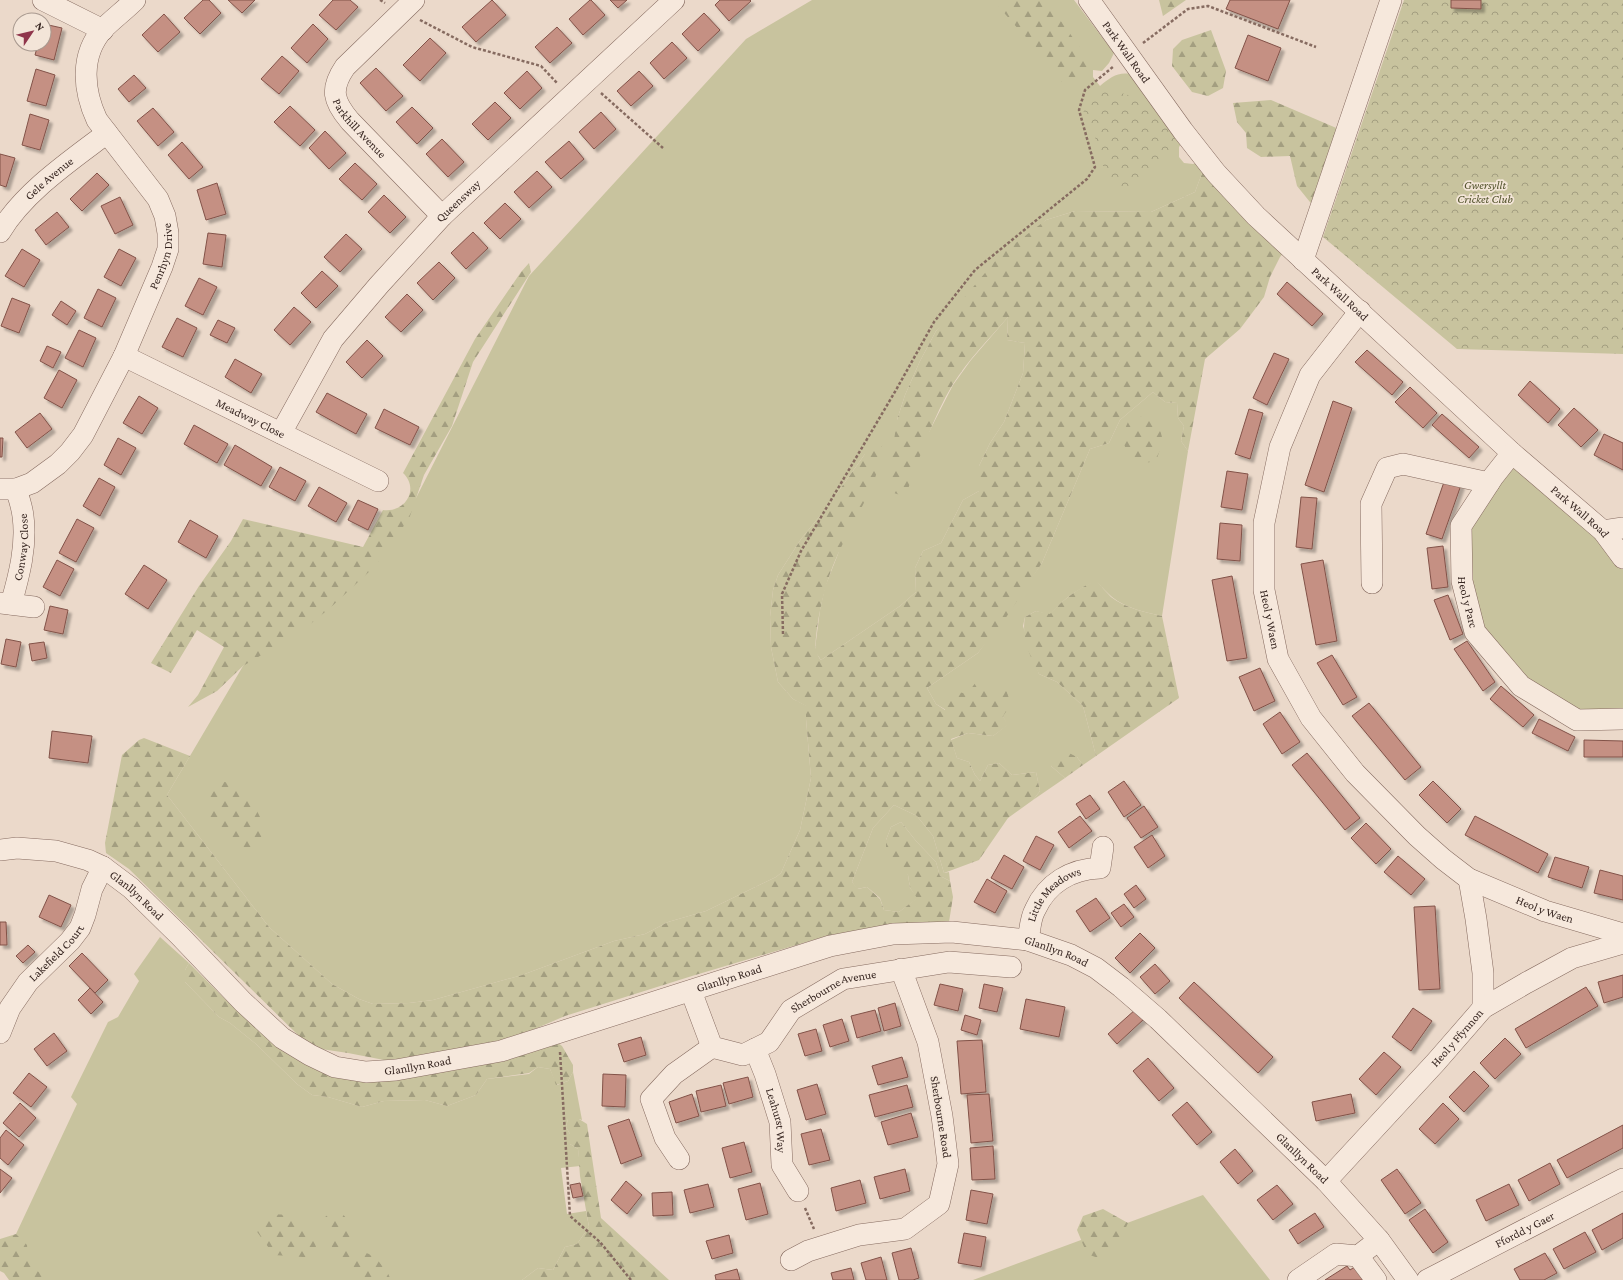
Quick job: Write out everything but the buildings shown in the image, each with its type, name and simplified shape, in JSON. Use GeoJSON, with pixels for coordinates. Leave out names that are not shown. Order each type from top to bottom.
{"type":"FeatureCollection","features":[{"type":"Feature","properties":{"kind":"street"},"geometry":{"type":"LineString","coordinates":[[43,0],[103,30]]}},
{"type":"Feature","properties":{"kind":"street","name":"Penrhyn Drive"},"geometry":{"type":"LineString","coordinates":[[8,489],[32,483],[45,474],[70,452],[83,435],[124,356],[162,267],[168,249],[166,216],[158,199],[97,120],[90,105],[86,88],[88,57],[93,44],[103,30],[135,0]]}},
{"type":"Feature","properties":{"kind":"street","name":"Queensway"},"geometry":{"type":"LineString","coordinates":[[281,433],[332,339],[379,285],[442,216],[674,0]]}},
{"type":"Feature","properties":{"kind":"street","name":"Park Wall Road"},"geometry":{"type":"LineString","coordinates":[[1089,0],[1183,131],[1216,173],[1256,216],[1512,453],[1602,531],[1623,558]]}},
{"type":"Feature","properties":{"kind":"street"},"geometry":{"type":"LineString","coordinates":[[1303,260],[1391,0]]}},
{"type":"Feature","properties":{"kind":"street","name":"Parkhill Avenue"},"geometry":{"type":"LineString","coordinates":[[408,6],[345,67],[337,78],[334,94],[340,109],[350,121],[442,216]]}},
{"type":"Feature","properties":{"kind":"street","name":"Gele Avenue"},"geometry":{"type":"LineString","coordinates":[[0,232],[8,219],[48,178],[107,133]]}},
{"type":"Feature","properties":{"kind":"street","name":"Heol y Waen"},"geometry":{"type":"LineString","coordinates":[[1360,311],[1310,375],[1280,447],[1264,523],[1264,590],[1278,659],[1311,718],[1355,773],[1417,836],[1469,879],[1545,911],[1623,934]]}},
{"type":"Feature","properties":{"kind":"street","name":"Meadway Close"},"geometry":{"type":"LineString","coordinates":[[124,356],[378,481]]}},
{"type":"Feature","properties":{"kind":"street","name":"Heol y Parc"},"geometry":{"type":"LineString","coordinates":[[1512,453],[1489,483],[1461,526],[1462,581],[1475,632],[1521,686],[1577,720],[1623,719]]}},
{"type":"Feature","properties":{"kind":"street"},"geometry":{"type":"LineString","coordinates":[[1372,583],[1371,504],[1387,468],[1403,464],[1489,483]]}},
{"type":"Feature","properties":{"kind":"street","name":"Conway Close"},"geometry":{"type":"LineString","coordinates":[[8,489],[23,516],[24,545],[19,575],[5,603],[34,607]]}},
{"type":"Feature","properties":{"kind":"street"},"geometry":{"type":"LineString","coordinates":[[1602,531],[1623,528]]}},
{"type":"Feature","properties":{"kind":"street","name":"Little Meadows"},"geometry":{"type":"LineString","coordinates":[[1028,940],[1034,911],[1041,898],[1055,884],[1070,873],[1086,869],[1103,873],[1104,847]]}},
{"type":"Feature","properties":{"kind":"street","name":"Glanllyn Road"},"geometry":{"type":"LineString","coordinates":[[0,850],[17,848],[56,851],[88,860],[103,868],[131,888],[180,936],[243,1002],[282,1038],[310,1055],[335,1067],[366,1072],[396,1070],[502,1051],[830,946],[893,934],[952,932],[1028,940],[1071,954],[1096,968],[1121,987],[1158,1019],[1326,1181],[1379,1240],[1408,1280]]}},
{"type":"Feature","properties":{"kind":"street","name":"Lakefield Court"},"geometry":{"type":"LineString","coordinates":[[0,1033],[10,1008],[28,982],[70,941],[80,928],[92,889],[103,868]]}},
{"type":"Feature","properties":{"kind":"street"},"geometry":{"type":"LineString","coordinates":[[1469,879],[1484,973],[1483,1008]]}},
{"type":"Feature","properties":{"kind":"street","name":"Heol y Ffynnon"},"geometry":{"type":"LineString","coordinates":[[1326,1181],[1436,1062],[1483,1008],[1572,958],[1623,943]]}},
{"type":"Feature","properties":{"kind":"street","name":"Sherbourne Avenue"},"geometry":{"type":"LineString","coordinates":[[712,1047],[743,1055],[769,1042],[790,1010],[843,979],[949,962],[1011,967]]}},
{"type":"Feature","properties":{"kind":"street","name":"Sherbourne Road"},"geometry":{"type":"LineString","coordinates":[[791,1260],[808,1251],[858,1235],[905,1229],[939,1204],[948,1164],[942,1116],[928,1042],[901,969]]}},
{"type":"Feature","properties":{"kind":"street"},"geometry":{"type":"LineString","coordinates":[[679,1159],[665,1138],[651,1099],[674,1074],[712,1047],[692,991]]}},
{"type":"Feature","properties":{"kind":"street","name":"Leahurst Way"},"geometry":{"type":"LineString","coordinates":[[755,1049],[766,1074],[780,1122],[782,1165],[798,1191]]}},
{"type":"Feature","properties":{"kind":"street","name":"Ffordd y Gaer"},"geometry":{"type":"LineString","coordinates":[[1427,1280],[1623,1179]]}},
{"type":"Feature","properties":{"kind":"street"},"geometry":{"type":"LineString","coordinates":[[1298,1280],[1336,1254],[1358,1256],[1379,1240]]}},
{"type":"Feature","properties":{"kind":"street"},"geometry":{"type":"LineString","coordinates":[[1358,1256],[1376,1280]]}},
{"type":"Feature","properties":{"kind":"path"},"geometry":{"type":"LineString","coordinates":[[380,0],[408,6],[472,47],[541,66],[570,96]]}},
{"type":"Feature","properties":{"kind":"path"},"geometry":{"type":"LineString","coordinates":[[783,634],[782,594],[800,551],[896,390],[934,322],[975,270],[1087,179],[1095,167],[1079,110],[1085,90],[1128,54],[1188,9],[1208,6],[1316,47]]}},
{"type":"Feature","properties":{"kind":"path"},"geometry":{"type":"LineString","coordinates":[[587,80],[663,148]]}},
{"type":"Feature","properties":{"kind":"path"},"geometry":{"type":"LineString","coordinates":[[559,1033],[570,1216],[600,1242],[631,1280]]}},
{"type":"Feature","properties":{"kind":"path"},"geometry":{"type":"LineString","coordinates":[[798,1191],[822,1246]]}},
{"type":"Feature","properties":{"kind":"green space"},"geometry":{"type":"Polygon","coordinates":[[[812,0],[1074,0],[1114,53],[1109,63],[1102,71],[1093,70],[1093,77],[1100,86],[1110,78],[1117,75],[1130,74],[1184,140],[1179,147],[1179,157],[1184,163],[1193,164],[1202,161],[1205,165],[1195,192],[1151,212],[1075,211],[1046,220],[936,331],[920,361],[905,395],[897,420],[929,432],[953,385],[971,360],[1008,317],[1007,340],[1025,343],[1023,373],[1004,422],[990,443],[979,466],[979,491],[963,500],[941,543],[923,551],[915,568],[916,592],[900,606],[821,660],[816,653],[820,610],[825,587],[838,554],[865,454],[828,506],[801,539],[778,575],[773,590],[770,617],[771,647],[778,682],[793,699],[807,706],[806,719],[811,778],[800,830],[781,873],[776,877],[706,911],[668,922],[645,934],[614,941],[522,975],[433,1000],[409,1003],[373,1004],[359,999],[332,984],[269,927],[167,795],[243,666],[416,498],[529,276],[746,39],[812,0]]]}},
{"type":"Feature","properties":{"kind":"green space"},"geometry":{"type":"Polygon","coordinates":[[[996,0],[1046,0],[1081,49],[1089,63],[1088,75],[1079,84],[1062,82],[1052,71],[1043,54],[1019,30],[999,7],[996,0]]]}},
{"type":"Feature","properties":{"kind":"green space"},"geometry":{"type":"Polygon","coordinates":[[[1159,0],[1186,0],[1163,16],[1159,0]]]}},
{"type":"Feature","properties":{"kind":"green space","name":"Gwersyllt Cricket Club"},"geometry":{"type":"Polygon","coordinates":[[[1404,0],[1623,0],[1623,354],[1457,349],[1323,237],[1404,0]]]}},
{"type":"Feature","properties":{"kind":"green space"},"geometry":{"type":"Polygon","coordinates":[[[1211,30],[1226,71],[1223,88],[1208,96],[1192,92],[1172,66],[1173,49],[1182,40],[1211,30]]]}},
{"type":"Feature","properties":{"kind":"green space"},"geometry":{"type":"Polygon","coordinates":[[[1100,86],[1146,101],[1165,127],[1169,126],[1184,140],[1123,195],[1102,164],[1094,133],[1085,120],[1083,107],[1088,99],[1093,101],[1095,98],[1091,92],[1100,86]]]}},
{"type":"Feature","properties":{"kind":"green space"},"geometry":{"type":"Polygon","coordinates":[[[1271,100],[1341,130],[1314,207],[1297,186],[1290,156],[1261,157],[1247,148],[1246,133],[1237,122],[1233,103],[1271,100]]]}},
{"type":"Feature","properties":{"kind":"green space"},"geometry":{"type":"Polygon","coordinates":[[[1205,165],[1285,251],[1280,257],[1270,277],[1264,297],[1240,329],[1205,359],[1188,451],[1181,441],[1184,426],[1178,418],[1177,403],[1165,402],[1153,392],[1120,420],[1109,443],[1090,449],[1042,563],[1005,619],[978,653],[927,688],[936,704],[945,710],[947,702],[955,691],[967,694],[976,682],[985,684],[991,691],[1006,689],[1011,705],[1003,716],[1008,725],[993,736],[968,733],[951,739],[957,758],[969,762],[975,775],[980,781],[988,765],[999,763],[1012,775],[1036,772],[1040,791],[1033,800],[1008,818],[979,860],[944,873],[933,836],[917,816],[894,805],[873,828],[852,882],[858,889],[867,887],[880,899],[884,910],[899,912],[917,898],[910,888],[908,875],[886,861],[886,840],[891,827],[901,822],[916,841],[936,862],[940,876],[950,881],[953,897],[949,922],[830,935],[565,1016],[502,1043],[434,1058],[384,1060],[321,1049],[299,1036],[129,869],[106,853],[105,843],[122,755],[139,740],[144,738],[190,756],[167,795],[269,927],[332,984],[359,999],[373,1004],[409,1003],[433,1000],[522,975],[614,941],[645,934],[668,922],[706,911],[776,877],[781,873],[800,830],[811,778],[806,706],[793,699],[778,682],[771,647],[770,617],[773,590],[778,575],[801,539],[828,506],[865,454],[883,435],[877,474],[838,554],[825,590],[816,636],[816,649],[818,656],[821,660],[900,606],[916,592],[915,568],[923,551],[941,543],[963,500],[979,491],[979,466],[990,443],[1004,422],[1023,373],[1025,343],[1007,340],[1008,317],[972,358],[953,384],[933,422],[905,494],[900,495],[894,493],[888,481],[897,420],[905,395],[920,361],[936,331],[1001,254],[1046,220],[1075,211],[1151,212],[1195,192],[1205,165]]]}},
{"type":"Feature","properties":{"kind":"green space"},"geometry":{"type":"Polygon","coordinates":[[[529,263],[531,272],[473,362],[452,426],[424,475],[410,516],[389,549],[371,570],[330,608],[303,630],[243,666],[217,691],[188,707],[198,695],[224,647],[197,630],[171,673],[151,663],[199,586],[231,541],[243,519],[363,547],[383,510],[398,508],[408,499],[410,486],[408,479],[403,473],[475,339],[521,272],[529,263]]]}},
{"type":"Feature","properties":{"kind":"green space"},"geometry":{"type":"Polygon","coordinates":[[[1153,392],[1165,402],[1177,403],[1178,418],[1184,426],[1181,441],[1188,451],[1162,616],[1136,609],[1117,601],[1096,581],[1071,595],[1050,615],[1036,611],[1025,617],[1023,626],[1039,674],[1057,682],[1083,706],[1096,756],[1083,765],[1077,757],[1051,766],[1065,778],[1033,800],[1040,791],[1036,772],[1012,775],[999,763],[988,765],[980,781],[975,775],[969,762],[957,758],[951,740],[968,733],[993,736],[1007,725],[1003,716],[967,694],[946,710],[936,704],[927,688],[978,653],[1042,563],[1090,449],[1109,443],[1120,420],[1153,392]]]}},
{"type":"Feature","properties":{"kind":"green space"},"geometry":{"type":"Polygon","coordinates":[[[1144,416],[1157,418],[1163,441],[1156,461],[1139,464],[1129,453],[1123,439],[1129,420],[1144,416]]]}},
{"type":"Feature","properties":{"kind":"green space"},"geometry":{"type":"Polygon","coordinates":[[[1512,453],[1623,558],[1623,719],[1577,720],[1521,686],[1475,632],[1461,526],[1512,453]]]}},
{"type":"Feature","properties":{"kind":"green space"},"geometry":{"type":"Polygon","coordinates":[[[1096,580],[1111,597],[1122,604],[1162,616],[1179,698],[1096,756],[1083,706],[1057,682],[1039,674],[1027,647],[1024,625],[1025,617],[1036,611],[1050,614],[1071,595],[1096,580]]]}},
{"type":"Feature","properties":{"kind":"green space"},"geometry":{"type":"Polygon","coordinates":[[[1067,752],[1077,757],[1083,765],[1065,778],[1051,766],[1056,759],[1067,752]]]}},
{"type":"Feature","properties":{"kind":"green space"},"geometry":{"type":"Polygon","coordinates":[[[221,781],[237,785],[253,803],[265,827],[257,849],[239,853],[211,826],[207,800],[221,781]]]}},
{"type":"Feature","properties":{"kind":"green space"},"geometry":{"type":"Polygon","coordinates":[[[894,805],[917,816],[933,836],[944,873],[949,872],[950,881],[940,876],[936,862],[916,841],[901,822],[891,827],[886,840],[908,875],[910,888],[918,898],[899,912],[884,910],[880,898],[867,887],[857,889],[852,882],[873,828],[894,805]]]}},
{"type":"Feature","properties":{"kind":"green space"},"geometry":{"type":"Polygon","coordinates":[[[160,937],[189,963],[185,970],[185,982],[219,1017],[230,1023],[256,1044],[297,1084],[312,1095],[328,1097],[362,1107],[384,1101],[425,1100],[447,1106],[476,1095],[487,1079],[529,1074],[538,1067],[550,1069],[557,1085],[568,1081],[573,1072],[582,1120],[568,1119],[566,1127],[570,1134],[570,1144],[578,1149],[580,1166],[561,1168],[567,1214],[586,1211],[589,1227],[577,1244],[565,1247],[553,1270],[538,1268],[522,1280],[26,1280],[16,1234],[77,1104],[71,1097],[108,1022],[118,1017],[139,981],[134,974],[160,937]]]}},
{"type":"Feature","properties":{"kind":"green space"},"geometry":{"type":"Polygon","coordinates":[[[189,963],[228,1002],[303,1061],[332,1068],[551,1038],[562,1046],[573,1065],[573,1072],[568,1081],[556,1085],[550,1069],[538,1067],[529,1073],[487,1079],[476,1095],[447,1106],[425,1100],[384,1101],[362,1107],[328,1097],[312,1095],[297,1084],[256,1044],[230,1023],[219,1017],[185,982],[185,970],[189,963]]]}},
{"type":"Feature","properties":{"kind":"green space"},"geometry":{"type":"Polygon","coordinates":[[[568,1119],[579,1119],[587,1124],[601,1218],[669,1280],[522,1280],[538,1268],[553,1270],[565,1247],[577,1244],[589,1227],[580,1176],[578,1149],[570,1144],[570,1134],[566,1127],[568,1119]]]}},
{"type":"Feature","properties":{"kind":"green space"},"geometry":{"type":"Polygon","coordinates":[[[1203,1195],[1270,1280],[973,1280],[1203,1195]]]}},
{"type":"Feature","properties":{"kind":"green space"},"geometry":{"type":"Polygon","coordinates":[[[337,1208],[349,1221],[353,1233],[345,1247],[349,1252],[370,1254],[385,1269],[390,1280],[363,1280],[355,1268],[336,1253],[331,1246],[325,1217],[337,1208]]]}},
{"type":"Feature","properties":{"kind":"green space"},"geometry":{"type":"Polygon","coordinates":[[[1103,1209],[1128,1223],[1120,1240],[1101,1259],[1087,1254],[1077,1230],[1083,1216],[1103,1209]]]}},
{"type":"Feature","properties":{"kind":"green space"},"geometry":{"type":"Polygon","coordinates":[[[269,1214],[292,1215],[315,1238],[317,1258],[274,1255],[255,1229],[269,1214]]]}},
{"type":"Feature","properties":{"kind":"green space"},"geometry":{"type":"Polygon","coordinates":[[[16,1234],[27,1245],[28,1257],[32,1268],[48,1277],[50,1280],[9,1280],[4,1273],[0,1271],[0,1239],[16,1234]]]}}]}
